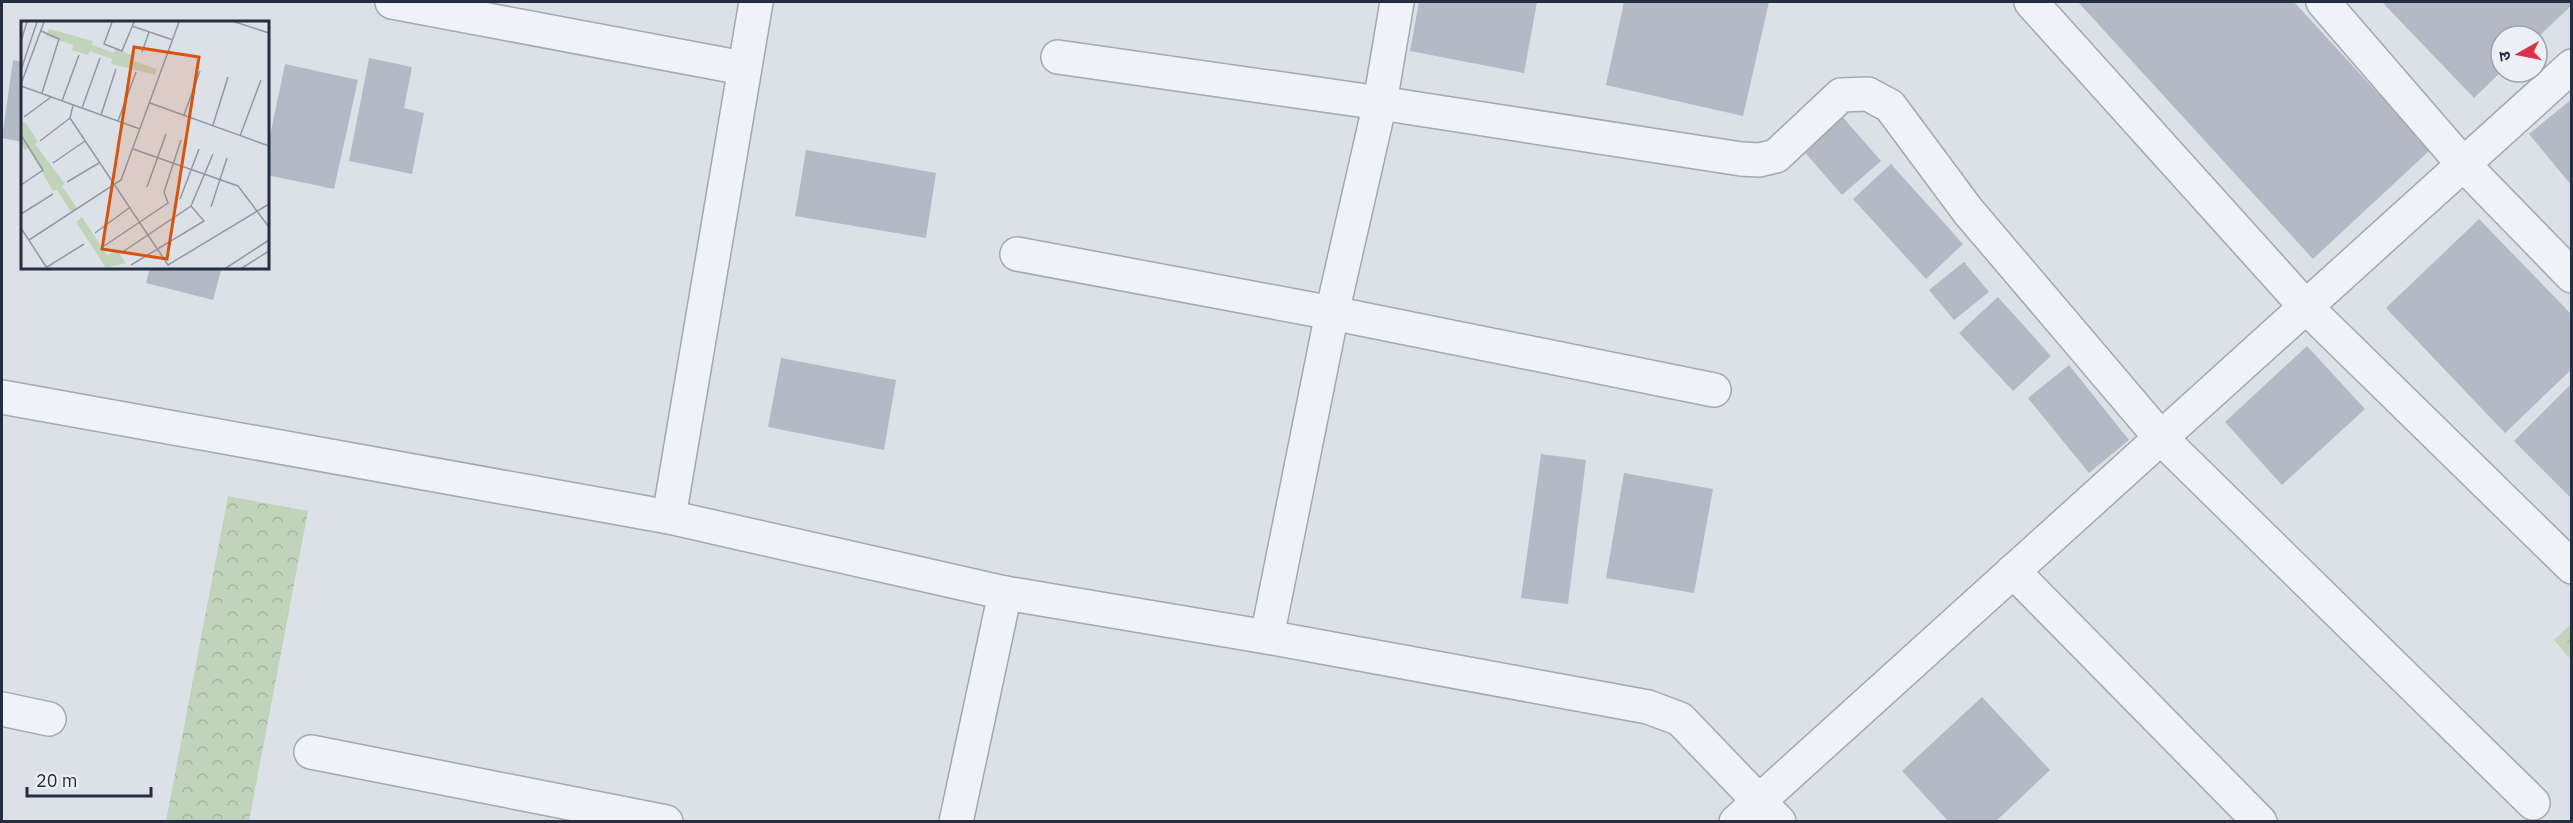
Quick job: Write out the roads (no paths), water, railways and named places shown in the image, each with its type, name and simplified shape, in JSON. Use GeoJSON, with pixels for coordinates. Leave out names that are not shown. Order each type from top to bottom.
{"type":"FeatureCollection","features":[{"type":"Feature","properties":{"kind":"street"},"geometry":{"type":"LineString","coordinates":[[392,2],[743,68]]}},
{"type":"Feature","properties":{"kind":"street"},"geometry":{"type":"LineString","coordinates":[[669,517],[743,68],[756,2]]}},
{"type":"Feature","properties":{"kind":"street"},"geometry":{"type":"LineString","coordinates":[[1267,637],[1332,313],[1380,103],[1397,2]]}},
{"type":"Feature","properties":{"kind":"street"},"geometry":{"type":"LineString","coordinates":[[2031,2],[2307,307],[2571,567]]}},
{"type":"Feature","properties":{"kind":"street"},"geometry":{"type":"LineString","coordinates":[[2323,2],[2464,165],[2571,276]]}},
{"type":"Feature","properties":{"kind":"street"},"geometry":{"type":"LineString","coordinates":[[1058,57],[1759,160],[1776,156],[1789,146],[1840,95],[1868,94],[1890,106],[1968,211],[2161,438],[2533,803]]}},
{"type":"Feature","properties":{"kind":"street"},"geometry":{"type":"LineString","coordinates":[[1736,822],[1769,811],[2013,571],[2571,66]]}},
{"type":"Feature","properties":{"kind":"street"},"geometry":{"type":"LineString","coordinates":[[1017,254],[1332,313],[1714,390]]}},
{"type":"Feature","properties":{"kind":"street"},"geometry":{"type":"LineString","coordinates":[[2,397],[669,517],[1005,593],[1267,637],[1648,707],[1680,719],[1769,811]]}},
{"type":"Feature","properties":{"kind":"street"},"geometry":{"type":"LineString","coordinates":[[2013,571],[2260,822]]}},
{"type":"Feature","properties":{"kind":"street"},"geometry":{"type":"LineString","coordinates":[[956,822],[1005,593]]}},
{"type":"Feature","properties":{"kind":"street"},"geometry":{"type":"LineString","coordinates":[[2,709],[49,719]]}},
{"type":"Feature","properties":{"kind":"street"},"geometry":{"type":"LineString","coordinates":[[311,752],[666,822]]}}]}
